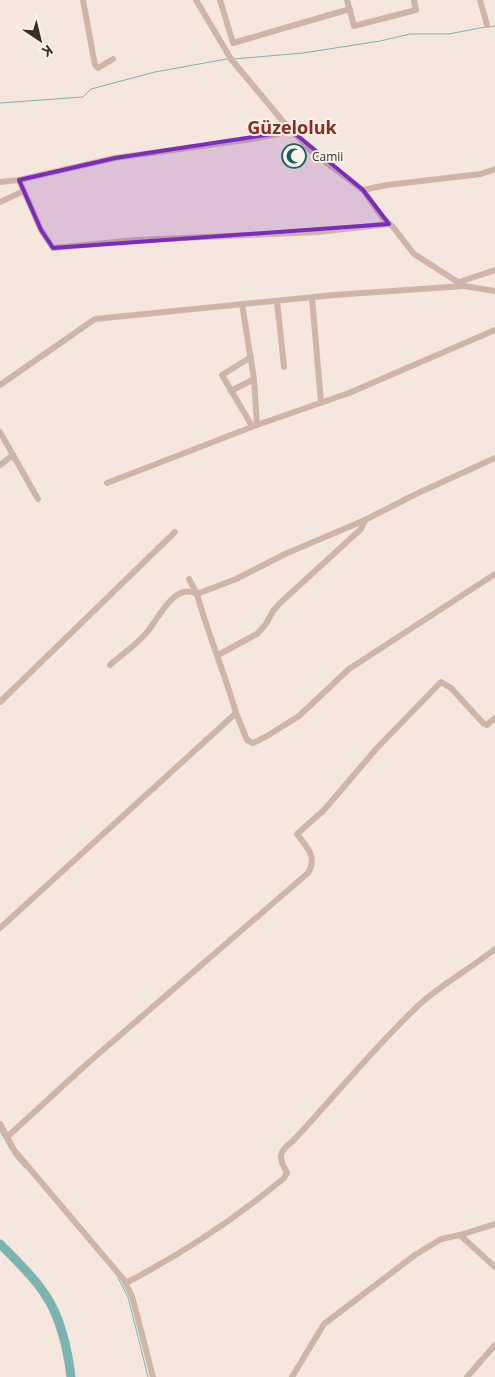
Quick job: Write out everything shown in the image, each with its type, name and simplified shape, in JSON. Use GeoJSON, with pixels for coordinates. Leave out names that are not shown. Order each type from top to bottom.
{"type":"FeatureCollection","features":[{"type":"Feature","properties":{"kind":"street"},"geometry":{"type":"LineString","coordinates":[[83,0],[95,65],[98,68],[113,60]]}},
{"type":"Feature","properties":{"kind":"street"},"geometry":{"type":"LineString","coordinates":[[196,0],[230,58],[292,131],[311,151],[363,190],[382,217],[414,254],[462,284]]}},
{"type":"Feature","properties":{"kind":"street"},"geometry":{"type":"LineString","coordinates":[[220,0],[233,43],[350,9]]}},
{"type":"Feature","properties":{"kind":"street"},"geometry":{"type":"LineString","coordinates":[[347,0],[354,26],[416,10],[414,0]]}},
{"type":"Feature","properties":{"kind":"street"},"geometry":{"type":"LineString","coordinates":[[480,0],[487,26]]}},
{"type":"Feature","properties":{"kind":"street"},"geometry":{"type":"LineString","coordinates":[[0,182],[19,180],[115,158],[292,131]]}},
{"type":"Feature","properties":{"kind":"street"},"geometry":{"type":"LineString","coordinates":[[363,190],[387,185],[481,174],[495,169]]}},
{"type":"Feature","properties":{"kind":"street"},"geometry":{"type":"LineString","coordinates":[[19,180],[41,230],[53,248],[136,240],[318,232],[389,224]]}},
{"type":"Feature","properties":{"kind":"street"},"geometry":{"type":"LineString","coordinates":[[0,202],[24,191]]}},
{"type":"Feature","properties":{"kind":"street"},"geometry":{"type":"LineString","coordinates":[[462,284],[495,270]]}},
{"type":"Feature","properties":{"kind":"street"},"geometry":{"type":"LineString","coordinates":[[0,385],[95,319],[462,284],[495,291]]}},
{"type":"Feature","properties":{"kind":"street"},"geometry":{"type":"LineString","coordinates":[[312,298],[321,402]]}},
{"type":"Feature","properties":{"kind":"street"},"geometry":{"type":"LineString","coordinates":[[276,301],[284,367]]}},
{"type":"Feature","properties":{"kind":"street"},"geometry":{"type":"LineString","coordinates":[[242,304],[254,379],[255,426]]}},
{"type":"Feature","properties":{"kind":"street"},"geometry":{"type":"LineString","coordinates":[[107,483],[255,426],[349,393],[495,330]]}},
{"type":"Feature","properties":{"kind":"street"},"geometry":{"type":"LineString","coordinates":[[251,357],[222,375],[255,426]]}},
{"type":"Feature","properties":{"kind":"street"},"geometry":{"type":"LineString","coordinates":[[231,391],[254,379]]}},
{"type":"Feature","properties":{"kind":"street"},"geometry":{"type":"LineString","coordinates":[[0,432],[38,499]]}},
{"type":"Feature","properties":{"kind":"street"},"geometry":{"type":"LineString","coordinates":[[0,465],[13,455]]}},
{"type":"Feature","properties":{"kind":"street"},"geometry":{"type":"LineString","coordinates":[[110,665],[147,632],[160,611],[184,591],[191,591],[197,594],[236,578],[285,554],[365,520],[416,494],[495,458]]}},
{"type":"Feature","properties":{"kind":"street"},"geometry":{"type":"LineString","coordinates":[[218,655],[250,639],[262,630],[279,604],[361,530],[365,520]]}},
{"type":"Feature","properties":{"kind":"street"},"geometry":{"type":"LineString","coordinates":[[0,702],[175,532]]}},
{"type":"Feature","properties":{"kind":"street"},"geometry":{"type":"LineString","coordinates":[[189,579],[197,594],[236,713],[247,740],[253,743],[299,716],[349,669],[495,574]]}},
{"type":"Feature","properties":{"kind":"street"},"geometry":{"type":"LineString","coordinates":[[7,1137],[88,1062],[308,873],[313,865],[312,855],[297,834],[319,815],[377,748],[441,682],[450,688],[483,723],[494,722]]}},
{"type":"Feature","properties":{"kind":"street"},"geometry":{"type":"LineString","coordinates":[[0,928],[236,713]]}},
{"type":"Feature","properties":{"kind":"street"},"geometry":{"type":"LineString","coordinates":[[126,1283],[176,1256],[222,1226],[284,1178],[287,1173],[281,1162],[281,1153],[286,1146],[294,1141],[360,1066],[421,1004],[441,987],[495,949]]}},
{"type":"Feature","properties":{"kind":"street"},"geometry":{"type":"LineString","coordinates":[[0,1124],[14,1150],[126,1283],[132,1296],[153,1377]]}},
{"type":"Feature","properties":{"kind":"street"},"geometry":{"type":"LineString","coordinates":[[292,1377],[324,1324],[415,1255],[441,1239],[495,1224]]}},
{"type":"Feature","properties":{"kind":"street"},"geometry":{"type":"LineString","coordinates":[[460,1235],[495,1267]]}},
{"type":"Feature","properties":{"kind":"street"},"geometry":{"type":"LineString","coordinates":[[467,1377],[495,1345]]}},
{"type":"Feature","properties":{"kind":"highlighted area"},"geometry":{"type":"Polygon","coordinates":[[[292,131],[363,190],[389,224],[53,248],[41,230],[19,180],[115,158],[292,131]]]}},
{"type":"Feature","properties":{"kind":"waterway"},"geometry":{"type":"LineString","coordinates":[[489,27],[495,26]]}},
{"type":"Feature","properties":{"kind":"waterway"},"geometry":{"type":"LineString","coordinates":[[234,59],[303,53],[380,41],[410,34],[449,34],[485,27]]}},
{"type":"Feature","properties":{"kind":"waterway"},"geometry":{"type":"LineString","coordinates":[[0,103],[83,97],[91,89],[155,72],[227,59]]}},
{"type":"Feature","properties":{"kind":"waterway"},"geometry":{"type":"LineString","coordinates":[[0,1131],[11,1150]]}},
{"type":"Feature","properties":{"kind":"waterway"},"geometry":{"type":"LineString","coordinates":[[13,1154],[25,1168]]}},
{"type":"Feature","properties":{"kind":"waterway"},"geometry":{"type":"LineString","coordinates":[[0,1244],[24,1268],[50,1302],[59,1322],[68,1356],[71,1377]]}},
{"type":"Feature","properties":{"kind":"waterway"},"geometry":{"type":"LineString","coordinates":[[118,1278],[128,1297],[148,1377]]}},
{"type":"Feature","properties":{"kind":"place","name":"Camii"},"geometry":{"type":"Point","coordinates":[294,156]}},
{"type":"Feature","properties":{"kind":"district","name":"Güzeloluk"},"geometry":{"type":"Point","coordinates":[292,127]}}]}
